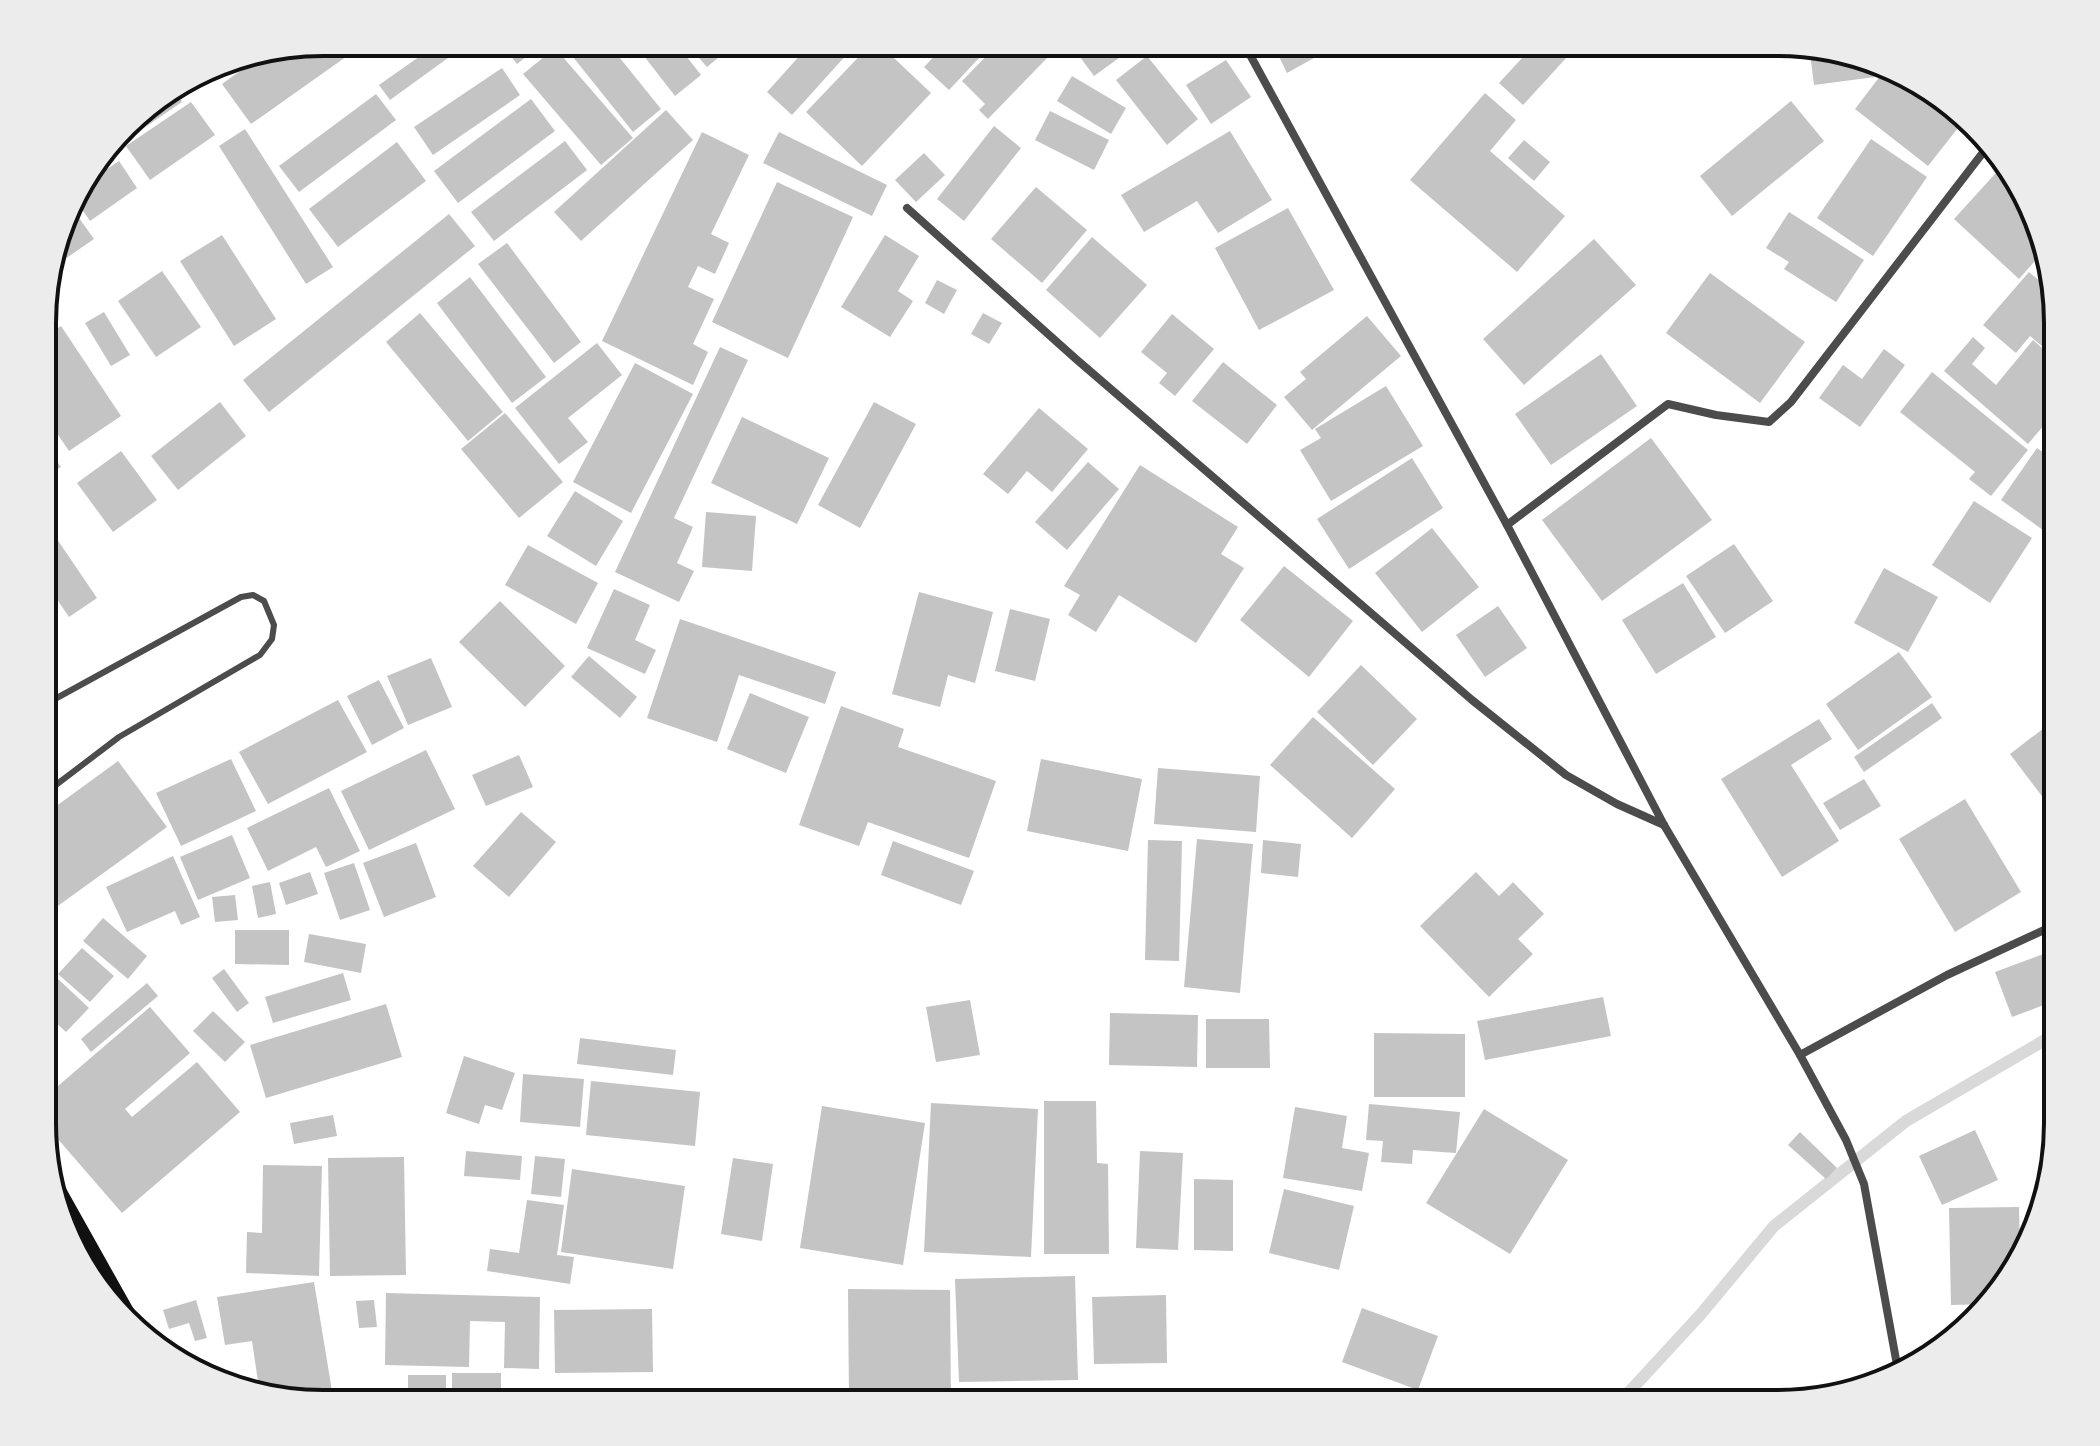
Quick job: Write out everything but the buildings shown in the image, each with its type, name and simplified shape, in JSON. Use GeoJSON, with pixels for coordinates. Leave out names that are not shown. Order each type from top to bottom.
{"type":"FeatureCollection","features":[{"type":"Feature","properties":{"kind":"main road"},"geometry":{"type":"LineString","coordinates":[[74,1219],[113,1288]]}},
{"type":"Feature","properties":{"kind":"street"},"geometry":{"type":"LineString","coordinates":[[1251,57],[1507,525],[1664,825],[1800,1055],[1846,1140],[1864,1184],[1896,1361]]}},
{"type":"Feature","properties":{"kind":"street"},"geometry":{"type":"LineString","coordinates":[[1507,525],[1668,404],[1716,415],[1769,422],[1791,402],[1983,153]]}},
{"type":"Feature","properties":{"kind":"street"},"geometry":{"type":"LineString","coordinates":[[907,208],[1076,359],[1472,700],[1566,775],[1617,804],[1664,825]]}},
{"type":"Feature","properties":{"kind":"street"},"geometry":{"type":"LineString","coordinates":[[1800,1055],[1947,975],[2043,930]]}},
{"type":"Feature","properties":{"kind":"lane"},"geometry":{"type":"LineString","coordinates":[[56,698],[241,597],[253,595],[264,601],[274,625],[272,639],[260,655],[119,737],[57,784]]}},
{"type":"Feature","properties":{"kind":"waterway"},"geometry":{"type":"LineString","coordinates":[[1631,1390],[1701,1314],[1774,1226],[1906,1121],[2043,1041]]}}]}
